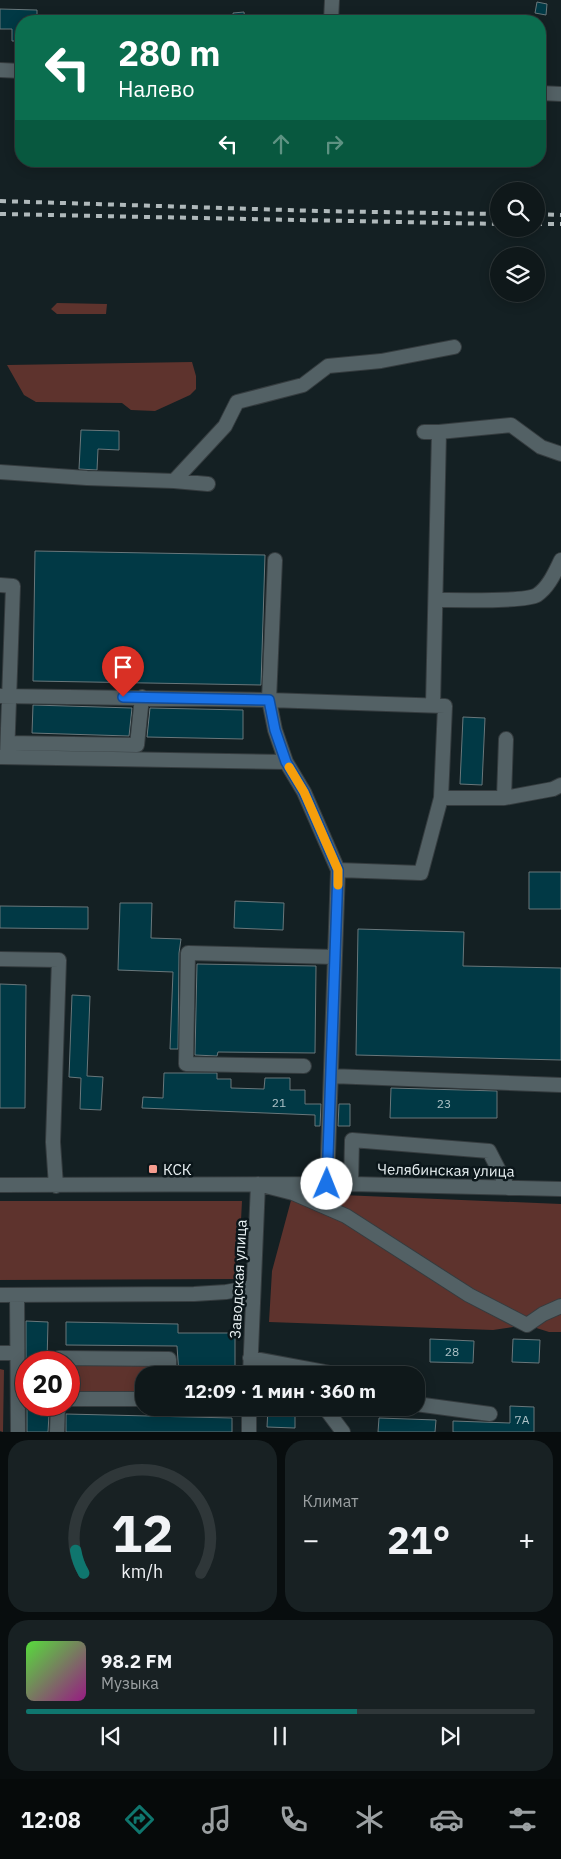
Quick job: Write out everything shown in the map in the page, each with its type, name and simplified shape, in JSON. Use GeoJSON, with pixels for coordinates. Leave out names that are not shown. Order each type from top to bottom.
{"type":"FeatureCollection","features":[{"type":"Feature","properties":{"kind":"street"},"geometry":{"type":"LineString","coordinates":[[331,15],[332,0]]}},
{"type":"Feature","properties":{"kind":"street"},"geometry":{"type":"LineString","coordinates":[[0,70],[15,71]]}},
{"type":"Feature","properties":{"kind":"street"},"geometry":{"type":"LineString","coordinates":[[546,93],[561,94]]}},
{"type":"Feature","properties":{"kind":"street"},"geometry":{"type":"LineString","coordinates":[[174,481],[225,426],[237,402],[303,385],[328,366],[381,361],[454,347]]}},
{"type":"Feature","properties":{"kind":"street"},"geometry":{"type":"LineString","coordinates":[[424,432],[511,425],[540,447],[561,454]]}},
{"type":"Feature","properties":{"kind":"street"},"geometry":{"type":"LineString","coordinates":[[433,706],[439,432]]}},
{"type":"Feature","properties":{"kind":"street"},"geometry":{"type":"LineString","coordinates":[[0,472],[208,484]]}},
{"type":"Feature","properties":{"kind":"street"},"geometry":{"type":"LineString","coordinates":[[275,560],[269,700],[275,730],[286,762],[304,792],[338,870],[327,1184]]}},
{"type":"Feature","properties":{"kind":"street"},"geometry":{"type":"LineString","coordinates":[[436,600],[522,599],[536,596],[551,580],[561,560]]}},
{"type":"Feature","properties":{"kind":"street"},"geometry":{"type":"LineString","coordinates":[[0,585],[13,586],[4,696],[8,743],[4,757],[286,762]]}},
{"type":"Feature","properties":{"kind":"street"},"geometry":{"type":"LineString","coordinates":[[4,696],[142,697],[445,706],[441,798],[421,873],[338,870]]}},
{"type":"Feature","properties":{"kind":"street"},"geometry":{"type":"LineString","coordinates":[[8,743],[137,745],[142,697]]}},
{"type":"Feature","properties":{"kind":"street"},"geometry":{"type":"LineString","coordinates":[[504,798],[506,740]]}},
{"type":"Feature","properties":{"kind":"street"},"geometry":{"type":"LineString","coordinates":[[441,798],[504,798],[554,789],[561,785]]}},
{"type":"Feature","properties":{"kind":"street"},"geometry":{"type":"LineString","coordinates":[[304,1066],[186,1064],[188,953],[335,957]]}},
{"type":"Feature","properties":{"kind":"street"},"geometry":{"type":"LineString","coordinates":[[0,959],[59,960],[53,1142],[56,1186]]}},
{"type":"Feature","properties":{"kind":"street"},"geometry":{"type":"LineString","coordinates":[[332,1076],[561,1085]]}},
{"type":"Feature","properties":{"kind":"street"},"geometry":{"type":"LineString","coordinates":[[351,1184],[352,1140],[489,1151],[508,1188]]}},
{"type":"Feature","properties":{"kind":"street"},"geometry":{"type":"LineString","coordinates":[[258,1184],[294,1193],[346,1216],[469,1295],[527,1324],[561,1306]]}},
{"type":"Feature","properties":{"kind":"street","name":"Заводская улица"},"geometry":{"type":"LineString","coordinates":[[250,1366],[258,1184]]}},
{"type":"Feature","properties":{"kind":"street","name":"Челябинская улица"},"geometry":{"type":"LineString","coordinates":[[0,1185],[351,1184],[561,1189]]}},
{"type":"Feature","properties":{"kind":"street"},"geometry":{"type":"LineString","coordinates":[[0,1295],[194,1294],[226,1292],[253,1287]]}},
{"type":"Feature","properties":{"kind":"street"},"geometry":{"type":"LineString","coordinates":[[17,1295],[17,1351]]}},
{"type":"Feature","properties":{"kind":"street"},"geometry":{"type":"LineString","coordinates":[[0,1353],[15,1353]]}},
{"type":"Feature","properties":{"kind":"street"},"geometry":{"type":"LineString","coordinates":[[80,1358],[169,1359],[169,1366]]}},
{"type":"Feature","properties":{"kind":"street"},"geometry":{"type":"LineString","coordinates":[[250,1358],[288,1366]]}},
{"type":"Feature","properties":{"kind":"street"},"geometry":{"type":"LineString","coordinates":[[80,1399],[135,1399]]}},
{"type":"Feature","properties":{"kind":"street"},"geometry":{"type":"LineString","coordinates":[[425,1405],[490,1414]]}},
{"type":"Feature","properties":{"kind":"street"},"geometry":{"type":"LineString","coordinates":[[18,1416],[18,1432]]}},
{"type":"Feature","properties":{"kind":"street"},"geometry":{"type":"LineString","coordinates":[[57,1432],[58,1416]]}},
{"type":"Feature","properties":{"kind":"street"},"geometry":{"type":"LineString","coordinates":[[249,1416],[249,1432]]}},
{"type":"Feature","properties":{"kind":"street"},"geometry":{"type":"LineString","coordinates":[[331,1416],[343,1432]]}},
{"type":"Feature","properties":{"kind":"shaded area"},"geometry":{"type":"Polygon","coordinates":[[[57,303],[107,304],[106,314],[57,314],[51,309],[57,303]]]}},
{"type":"Feature","properties":{"kind":"shaded area"},"geometry":{"type":"Polygon","coordinates":[[[192,362],[196,376],[196,389],[190,395],[155,411],[131,410],[122,403],[36,402],[24,395],[7,365],[192,362]]]}},
{"type":"Feature","properties":{"kind":"shaded area"},"geometry":{"type":"Polygon","coordinates":[[[293,1193],[561,1204],[561,1332],[549,1332],[527,1325],[493,1330],[269,1322],[272,1271],[293,1193]]]}},
{"type":"Feature","properties":{"kind":"shaded area"},"geometry":{"type":"Polygon","coordinates":[[[0,1201],[242,1201],[238,1279],[0,1280],[0,1201]]]}},
{"type":"Feature","properties":{"kind":"shaded area"},"geometry":{"type":"Polygon","coordinates":[[[80,1363],[162,1364],[162,1366],[135,1366],[135,1395],[80,1395],[80,1363]]]}},
{"type":"Feature","properties":{"kind":"shaded area"},"geometry":{"type":"Polygon","coordinates":[[[0,1369],[4,1370],[3,1432],[0,1431],[0,1369]]]}},
{"type":"Feature","properties":{"kind":"building"},"geometry":{"type":"Polygon","coordinates":[[[537,2],[547,4],[546,15],[535,13],[537,2]]]}},
{"type":"Feature","properties":{"kind":"building"},"geometry":{"type":"Polygon","coordinates":[[[0,9],[37,10],[37,15],[15,15],[15,41],[12,41],[12,29],[0,29],[0,9]]]}},
{"type":"Feature","properties":{"kind":"building"},"geometry":{"type":"Polygon","coordinates":[[[244,12],[244,15],[233,15],[233,13],[244,12]]]}},
{"type":"Feature","properties":{"kind":"building"},"geometry":{"type":"Polygon","coordinates":[[[81,430],[119,431],[119,450],[98,449],[97,470],[79,469],[81,430]]]}},
{"type":"Feature","properties":{"kind":"building"},"geometry":{"type":"Polygon","coordinates":[[[35,551],[265,555],[261,685],[33,681],[35,551]]]}},
{"type":"Feature","properties":{"kind":"building"},"geometry":{"type":"Polygon","coordinates":[[[33,705],[132,708],[129,736],[32,733],[33,705]]]}},
{"type":"Feature","properties":{"kind":"building"},"geometry":{"type":"Polygon","coordinates":[[[150,708],[243,710],[243,739],[147,737],[150,708]]]}},
{"type":"Feature","properties":{"kind":"building"},"geometry":{"type":"Polygon","coordinates":[[[463,717],[485,718],[482,785],[460,784],[463,717]]]}},
{"type":"Feature","properties":{"kind":"building"},"geometry":{"type":"Polygon","coordinates":[[[529,872],[561,872],[561,909],[529,909],[529,872]]]}},
{"type":"Feature","properties":{"kind":"building"},"geometry":{"type":"Polygon","coordinates":[[[235,901],[284,903],[283,930],[234,928],[235,901]]]}},
{"type":"Feature","properties":{"kind":"building"},"geometry":{"type":"Polygon","coordinates":[[[120,903],[152,903],[151,938],[181,939],[179,953],[178,1049],[170,1049],[173,972],[118,970],[120,903]]]}},
{"type":"Feature","properties":{"kind":"building"},"geometry":{"type":"Polygon","coordinates":[[[0,906],[88,907],[88,929],[0,928],[0,906]]]}},
{"type":"Feature","properties":{"kind":"building"},"geometry":{"type":"Polygon","coordinates":[[[358,929],[464,932],[463,966],[561,968],[561,1060],[356,1055],[358,929]]]}},
{"type":"Feature","properties":{"kind":"building"},"geometry":{"type":"Polygon","coordinates":[[[197,964],[316,966],[315,1053],[218,1052],[217,1056],[195,1055],[197,964]]]}},
{"type":"Feature","properties":{"kind":"building"},"geometry":{"type":"Polygon","coordinates":[[[0,984],[26,985],[25,1108],[0,1108],[0,984]]]}},
{"type":"Feature","properties":{"kind":"building"},"geometry":{"type":"Polygon","coordinates":[[[72,995],[90,996],[87,1076],[103,1077],[101,1110],[80,1109],[81,1078],[69,1077],[72,995]]]}},
{"type":"Feature","properties":{"kind":"building"},"geometry":{"type":"Polygon","coordinates":[[[164,1073],[217,1073],[217,1079],[231,1079],[231,1088],[264,1089],[265,1078],[290,1078],[290,1090],[305,1090],[305,1104],[321,1104],[320,1126],[315,1126],[315,1115],[142,1108],[143,1097],[163,1098],[164,1073]]]}},
{"type":"Feature","properties":{"kind":"building"},"geometry":{"type":"Polygon","coordinates":[[[391,1088],[497,1091],[497,1118],[390,1118],[391,1088]]]}},
{"type":"Feature","properties":{"kind":"building"},"geometry":{"type":"Polygon","coordinates":[[[339,1104],[350,1104],[350,1126],[338,1126],[339,1104]]]}},
{"type":"Feature","properties":{"kind":"building"},"geometry":{"type":"Polygon","coordinates":[[[26,1321],[48,1322],[47,1351],[26,1351],[26,1321]]]}},
{"type":"Feature","properties":{"kind":"building"},"geometry":{"type":"Polygon","coordinates":[[[66,1322],[178,1324],[178,1333],[235,1333],[235,1366],[178,1366],[177,1346],[66,1345],[66,1322]]]}},
{"type":"Feature","properties":{"kind":"building"},"geometry":{"type":"Polygon","coordinates":[[[430,1339],[474,1341],[473,1363],[430,1362],[430,1339]]]}},
{"type":"Feature","properties":{"kind":"building"},"geometry":{"type":"Polygon","coordinates":[[[513,1339],[540,1340],[539,1363],[512,1362],[513,1339]]]}},
{"type":"Feature","properties":{"kind":"building"},"geometry":{"type":"Polygon","coordinates":[[[510,1406],[534,1407],[534,1432],[453,1432],[453,1421],[510,1423],[510,1406]]]}},
{"type":"Feature","properties":{"kind":"building"},"geometry":{"type":"Polygon","coordinates":[[[80,1414],[232,1418],[232,1432],[66,1432],[66,1416],[80,1416],[80,1414]]]}},
{"type":"Feature","properties":{"kind":"building"},"geometry":{"type":"Polygon","coordinates":[[[27,1416],[49,1416],[48,1432],[27,1432],[27,1416]]]}},
{"type":"Feature","properties":{"kind":"building"},"geometry":{"type":"Polygon","coordinates":[[[268,1416],[295,1416],[295,1428],[267,1427],[268,1416]]]}},
{"type":"Feature","properties":{"kind":"building"},"geometry":{"type":"Polygon","coordinates":[[[379,1418],[436,1420],[435,1432],[378,1432],[379,1418]]]}},
{"type":"Feature","properties":{"kind":"railway"},"geometry":{"type":"LineString","coordinates":[[0,201],[319,211],[490,214]]}},
{"type":"Feature","properties":{"kind":"railway"},"geometry":{"type":"LineString","coordinates":[[0,214],[490,224]]}},
{"type":"Feature","properties":{"kind":"railway"},"geometry":{"type":"LineString","coordinates":[[545,214],[561,215]]}},
{"type":"Feature","properties":{"kind":"railway"},"geometry":{"type":"LineString","coordinates":[[545,224],[561,224]]}},
{"type":"Feature","properties":{"kind":"slow traffic"},"geometry":{"type":"LineString","coordinates":[[289,767],[304,792],[338,870],[338,885]]}},
{"type":"Feature","properties":{"kind":"place","name":"КСК"},"geometry":{"type":"Point","coordinates":[153,1169]}},
{"type":"Feature","properties":{"kind":"route"},"geometry":{"type":"LineString","coordinates":[[123,697],[269,700],[275,730],[286,762],[304,792],[338,870],[327,1184]]}}]}
